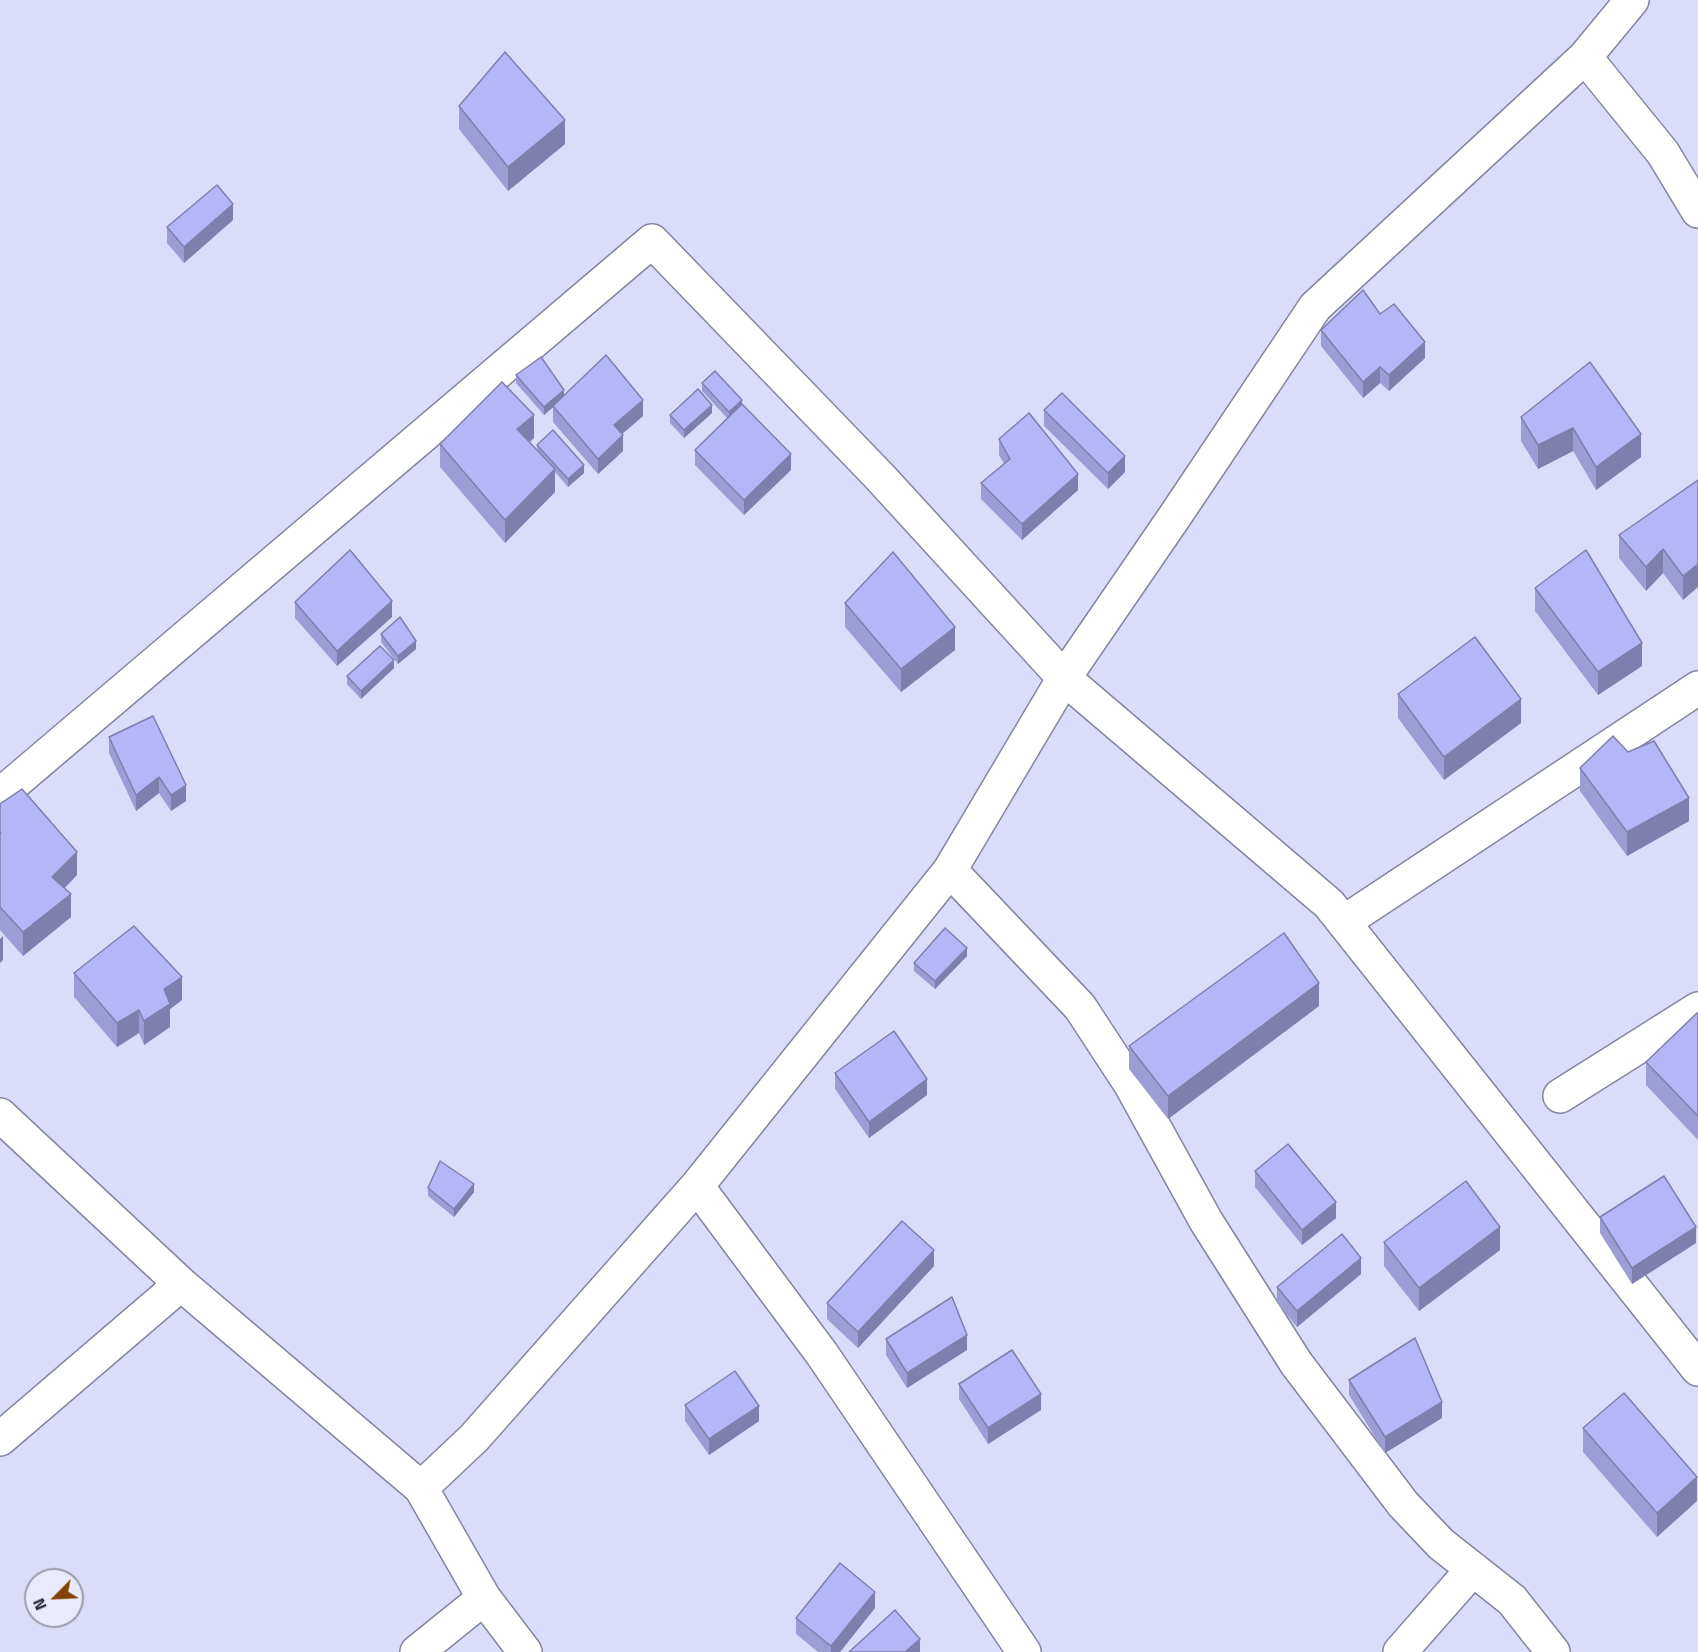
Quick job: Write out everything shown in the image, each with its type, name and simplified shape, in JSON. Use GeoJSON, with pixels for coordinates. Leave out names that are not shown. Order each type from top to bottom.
{"type":"FeatureCollection","features":[{"type":"Feature","properties":{"kind":"street"},"geometry":{"type":"LineString","coordinates":[[421,1488],[474,1438],[697,1186],[950,870],[1064,678],[1176,516],[1315,307],[1586,57],[1632,0]]}},
{"type":"Feature","properties":{"kind":"street"},"geometry":{"type":"LineString","coordinates":[[1586,57],[1663,153],[1698,211]]}},
{"type":"Feature","properties":{"kind":"street"},"geometry":{"type":"LineString","coordinates":[[0,795],[652,241],[879,477],[1064,678],[1329,904],[1698,1369]]}},
{"type":"Feature","properties":{"kind":"street"},"geometry":{"type":"LineString","coordinates":[[1344,922],[1698,687]]}},
{"type":"Feature","properties":{"kind":"street"},"geometry":{"type":"LineString","coordinates":[[950,870],[1080,1007],[1131,1085],[1206,1221],[1296,1363],[1403,1504],[1441,1544],[1512,1600],[1553,1652]]}},
{"type":"Feature","properties":{"kind":"street"},"geometry":{"type":"LineString","coordinates":[[1560,1096],[1698,1009]]}},
{"type":"Feature","properties":{"kind":"street"},"geometry":{"type":"LineString","coordinates":[[0,1115],[181,1284],[421,1488],[484,1598],[525,1652]]}},
{"type":"Feature","properties":{"kind":"street"},"geometry":{"type":"LineString","coordinates":[[697,1186],[822,1354],[1024,1652]]}},
{"type":"Feature","properties":{"kind":"street"},"geometry":{"type":"LineString","coordinates":[[0,1438],[181,1284]]}},
{"type":"Feature","properties":{"kind":"street"},"geometry":{"type":"LineString","coordinates":[[1400,1652],[1473,1569]]}},
{"type":"Feature","properties":{"kind":"street"},"geometry":{"type":"LineString","coordinates":[[417,1652],[484,1598]]}},
{"type":"Feature","properties":{"kind":"building"},"geometry":{"type":"Polygon","coordinates":[[[505,52],[565,120],[508,167],[459,106],[505,52]]]}},
{"type":"Feature","properties":{"kind":"building"},"geometry":{"type":"Polygon","coordinates":[[[217,185],[233,204],[184,247],[167,227],[217,185]]]}},
{"type":"Feature","properties":{"kind":"building"},"geometry":{"type":"Polygon","coordinates":[[[1363,290],[1380,314],[1394,304],[1425,342],[1389,375],[1380,367],[1363,382],[1321,330],[1363,290]]]}},
{"type":"Feature","properties":{"kind":"building"},"geometry":{"type":"Polygon","coordinates":[[[606,355],[643,400],[614,425],[623,435],[598,459],[553,406],[606,355]]]}},
{"type":"Feature","properties":{"kind":"building"},"geometry":{"type":"Polygon","coordinates":[[[541,357],[564,390],[544,407],[516,375],[541,357]]]}},
{"type":"Feature","properties":{"kind":"building"},"geometry":{"type":"Polygon","coordinates":[[[1590,362],[1641,434],[1596,467],[1573,428],[1538,445],[1521,417],[1590,362]]]}},
{"type":"Feature","properties":{"kind":"building"},"geometry":{"type":"Polygon","coordinates":[[[715,371],[742,400],[729,412],[702,383],[715,371]]]}},
{"type":"Feature","properties":{"kind":"building"},"geometry":{"type":"Polygon","coordinates":[[[502,382],[534,415],[517,429],[555,469],[505,520],[440,444],[502,382]]]}},
{"type":"Feature","properties":{"kind":"building"},"geometry":{"type":"Polygon","coordinates":[[[698,389],[712,405],[684,430],[670,415],[698,389]]]}},
{"type":"Feature","properties":{"kind":"building"},"geometry":{"type":"Polygon","coordinates":[[[1062,393],[1125,456],[1108,473],[1044,410],[1062,393]]]}},
{"type":"Feature","properties":{"kind":"building"},"geometry":{"type":"Polygon","coordinates":[[[742,404],[791,454],[744,500],[695,450],[742,404]]]}},
{"type":"Feature","properties":{"kind":"building"},"geometry":{"type":"Polygon","coordinates":[[[1029,413],[1078,474],[1022,524],[981,483],[1010,459],[999,439],[1029,413]]]}},
{"type":"Feature","properties":{"kind":"building"},"geometry":{"type":"Polygon","coordinates":[[[553,430],[584,465],[568,479],[537,445],[553,430]]]}},
{"type":"Feature","properties":{"kind":"building"},"geometry":{"type":"Polygon","coordinates":[[[1698,480],[1698,564],[1683,576],[1663,549],[1646,567],[1619,535],[1698,480]]]}},
{"type":"Feature","properties":{"kind":"building"},"geometry":{"type":"Polygon","coordinates":[[[350,550],[392,601],[337,651],[295,602],[350,550]]]}},
{"type":"Feature","properties":{"kind":"building"},"geometry":{"type":"Polygon","coordinates":[[[1586,550],[1642,643],[1598,672],[1535,588],[1586,550]]]}},
{"type":"Feature","properties":{"kind":"building"},"geometry":{"type":"Polygon","coordinates":[[[893,552],[955,627],[901,669],[845,603],[893,552]]]}},
{"type":"Feature","properties":{"kind":"building"},"geometry":{"type":"Polygon","coordinates":[[[400,617],[416,641],[398,656],[381,634],[400,617]]]}},
{"type":"Feature","properties":{"kind":"building"},"geometry":{"type":"Polygon","coordinates":[[[1475,637],[1521,699],[1444,757],[1398,694],[1475,637]]]}},
{"type":"Feature","properties":{"kind":"building"},"geometry":{"type":"Polygon","coordinates":[[[380,646],[394,660],[361,691],[347,676],[380,646]]]}},
{"type":"Feature","properties":{"kind":"building"},"geometry":{"type":"Polygon","coordinates":[[[153,716],[186,785],[171,795],[159,777],[136,795],[109,737],[153,716]]]}},
{"type":"Feature","properties":{"kind":"building"},"geometry":{"type":"Polygon","coordinates":[[[1613,736],[1628,752],[1654,741],[1689,798],[1627,832],[1580,768],[1613,736]]]}},
{"type":"Feature","properties":{"kind":"building"},"geometry":{"type":"Polygon","coordinates":[[[22,789],[77,852],[52,877],[71,894],[23,932],[0,907],[0,804],[22,789]]]}},
{"type":"Feature","properties":{"kind":"building"},"geometry":{"type":"Polygon","coordinates":[[[134,926],[182,977],[164,989],[170,1004],[144,1021],[139,1010],[117,1023],[74,973],[134,926]]]}},
{"type":"Feature","properties":{"kind":"building"},"geometry":{"type":"Polygon","coordinates":[[[945,928],[967,948],[935,981],[914,963],[945,928]]]}},
{"type":"Feature","properties":{"kind":"building"},"geometry":{"type":"Polygon","coordinates":[[[1284,933],[1319,983],[1168,1096],[1129,1046],[1284,933]]]}},
{"type":"Feature","properties":{"kind":"building"},"geometry":{"type":"Polygon","coordinates":[[[1698,1014],[1698,1116],[1646,1062],[1698,1014]]]}},
{"type":"Feature","properties":{"kind":"building"},"geometry":{"type":"Polygon","coordinates":[[[894,1031],[927,1079],[869,1122],[835,1073],[894,1031]]]}},
{"type":"Feature","properties":{"kind":"building"},"geometry":{"type":"Polygon","coordinates":[[[1288,1144],[1336,1202],[1302,1230],[1255,1171],[1288,1144]]]}},
{"type":"Feature","properties":{"kind":"building"},"geometry":{"type":"Polygon","coordinates":[[[440,1161],[474,1184],[454,1209],[428,1188],[440,1161]]]}},
{"type":"Feature","properties":{"kind":"building"},"geometry":{"type":"Polygon","coordinates":[[[1664,1176],[1696,1227],[1632,1268],[1600,1217],[1664,1176]]]}},
{"type":"Feature","properties":{"kind":"building"},"geometry":{"type":"Polygon","coordinates":[[[1466,1181],[1500,1227],[1419,1288],[1384,1242],[1466,1181]]]}},
{"type":"Feature","properties":{"kind":"building"},"geometry":{"type":"Polygon","coordinates":[[[902,1221],[934,1250],[858,1332],[827,1303],[902,1221]]]}},
{"type":"Feature","properties":{"kind":"building"},"geometry":{"type":"Polygon","coordinates":[[[1342,1234],[1361,1258],[1297,1311],[1277,1287],[1342,1234]]]}},
{"type":"Feature","properties":{"kind":"building"},"geometry":{"type":"Polygon","coordinates":[[[952,1297],[967,1335],[907,1373],[886,1339],[952,1297]]]}},
{"type":"Feature","properties":{"kind":"building"},"geometry":{"type":"Polygon","coordinates":[[[1415,1338],[1442,1402],[1385,1437],[1349,1380],[1415,1338]]]}},
{"type":"Feature","properties":{"kind":"building"},"geometry":{"type":"Polygon","coordinates":[[[1012,1350],[1041,1394],[988,1428],[959,1384],[1012,1350]]]}},
{"type":"Feature","properties":{"kind":"building"},"geometry":{"type":"Polygon","coordinates":[[[735,1371],[759,1406],[709,1439],[685,1405],[735,1371]]]}},
{"type":"Feature","properties":{"kind":"building"},"geometry":{"type":"Polygon","coordinates":[[[1624,1393],[1697,1477],[1657,1513],[1583,1428],[1624,1393]]]}},
{"type":"Feature","properties":{"kind":"building"},"geometry":{"type":"Polygon","coordinates":[[[840,1563],[875,1592],[831,1646],[796,1618],[840,1563]]]}},
{"type":"Feature","properties":{"kind":"building"},"geometry":{"type":"Polygon","coordinates":[[[895,1610],[920,1639],[905,1652],[849,1652],[895,1610]]]}}]}
